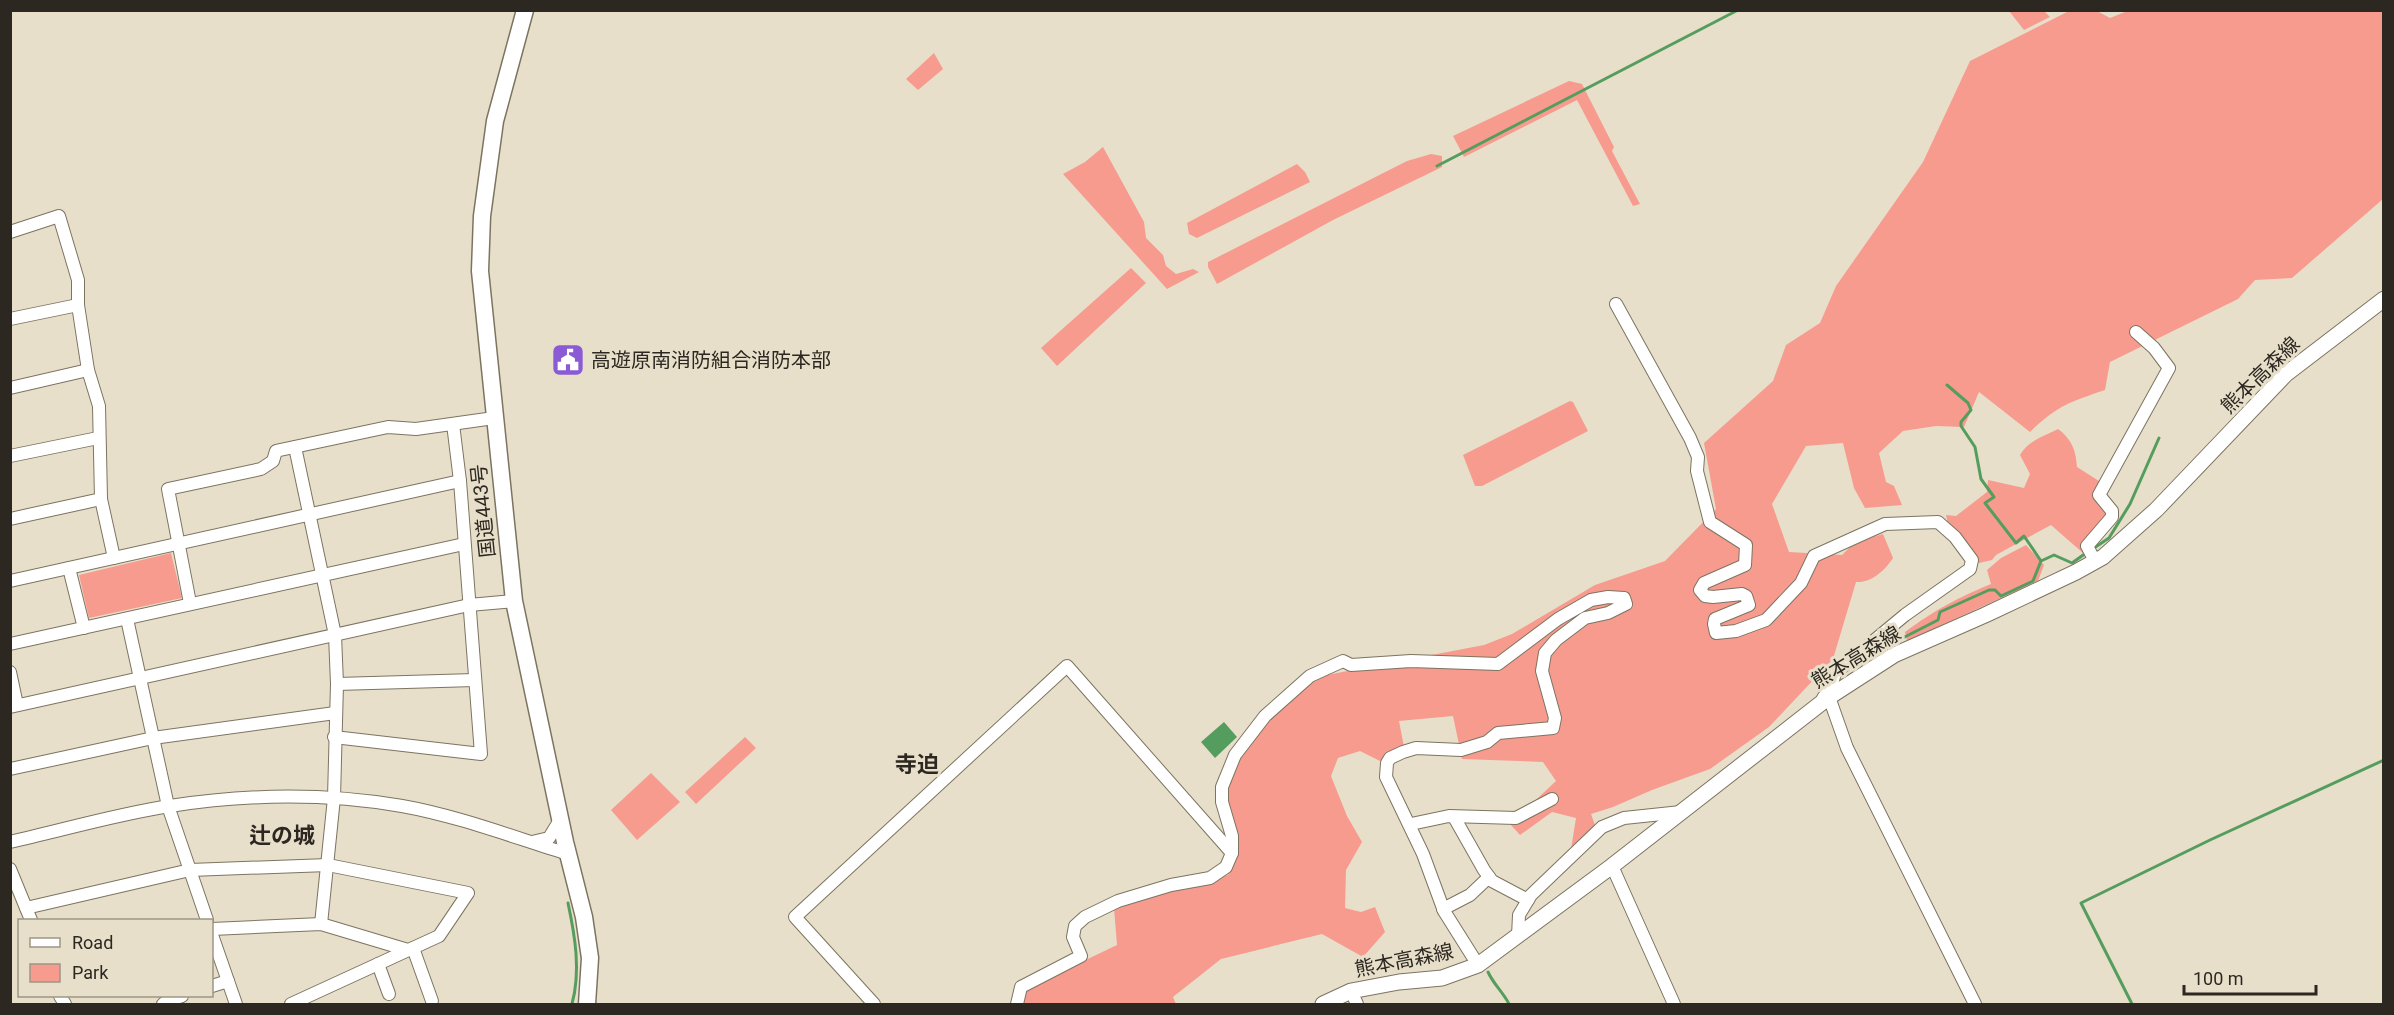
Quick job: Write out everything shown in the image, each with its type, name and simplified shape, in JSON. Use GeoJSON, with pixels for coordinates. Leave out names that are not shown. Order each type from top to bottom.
{"type":"FeatureCollection","features":[{"type":"Feature","properties":{"kind":"highway","name":"国道443号"},"geometry":{"type":"LineString","coordinates":[[525,10],[495,121],[482,216],[480,271],[514,601],[560,820],[585,917],[589,948],[588,1005]]}},
{"type":"Feature","properties":{"kind":"main road","name":"熊本高森線"},"geometry":{"type":"LineString","coordinates":[[1323,1005],[1354,998],[1399,982],[1442,978],[1478,965],[1612,866],[1825,699],[1894,655],[1985,615],[2095,561],[2156,510],[2286,374],[2384,299]]}},
{"type":"Feature","properties":{"kind":"street"},"geometry":{"type":"LineString","coordinates":[[10,232],[59,216],[78,280],[78,305],[88,370],[99,406],[101,499],[114,558]]}},
{"type":"Feature","properties":{"kind":"street"},"geometry":{"type":"LineString","coordinates":[[1616,304],[1690,438],[1698,458],[1697,471],[1710,522],[1746,545],[1745,565],[1704,583],[1700,590],[1705,596],[1742,594],[1746,596],[1749,605],[1715,619],[1716,633],[1736,631],[1766,620],[1801,583],[1814,556],[1885,524],[1938,522],[1955,537],[1972,560],[1970,568],[1905,615],[1835,673],[1825,699],[1974,1005]]}},
{"type":"Feature","properties":{"kind":"street"},"geometry":{"type":"LineString","coordinates":[[10,319],[78,305]]}},
{"type":"Feature","properties":{"kind":"street"},"geometry":{"type":"LineString","coordinates":[[2095,561],[2087,546],[2112,517],[2112,512],[2099,495],[2169,368],[2154,348],[2136,332]]}},
{"type":"Feature","properties":{"kind":"street"},"geometry":{"type":"LineString","coordinates":[[10,388],[88,370]]}},
{"type":"Feature","properties":{"kind":"street"},"geometry":{"type":"LineString","coordinates":[[190,603],[168,489],[261,469],[273,461],[276,452],[295,447],[388,427],[416,429],[494,418]]}},
{"type":"Feature","properties":{"kind":"street"},"geometry":{"type":"LineString","coordinates":[[334,737],[481,754],[460,481],[453,424]]}},
{"type":"Feature","properties":{"kind":"street"},"geometry":{"type":"LineString","coordinates":[[10,456],[98,438]]}},
{"type":"Feature","properties":{"kind":"street"},"geometry":{"type":"LineString","coordinates":[[295,447],[335,635],[337,684],[334,798],[321,924]]}},
{"type":"Feature","properties":{"kind":"street"},"geometry":{"type":"LineString","coordinates":[[10,581],[460,481]]}},
{"type":"Feature","properties":{"kind":"street"},"geometry":{"type":"LineString","coordinates":[[10,519],[101,499]]}},
{"type":"Feature","properties":{"kind":"street"},"geometry":{"type":"LineString","coordinates":[[10,644],[464,544]]}},
{"type":"Feature","properties":{"kind":"street"},"geometry":{"type":"LineString","coordinates":[[69,568],[84,628]]}},
{"type":"Feature","properties":{"kind":"street"},"geometry":{"type":"LineString","coordinates":[[1017,1005],[1021,987],[1081,956],[1073,937],[1075,926],[1085,917],[1118,901],[1171,885],[1210,878],[1226,867],[1232,853],[1232,836],[1222,802],[1222,787],[1235,755],[1265,716],[1310,675],[1343,661],[1351,665],[1411,661],[1498,664],[1558,620],[1591,600],[1608,597],[1624,598],[1626,604],[1608,613],[1585,618],[1556,640],[1545,652],[1542,671],[1555,718],[1553,728],[1498,733],[1487,742],[1461,750],[1416,748],[1390,758],[1387,763],[1386,777],[1411,824],[1443,909],[1478,965]]}},
{"type":"Feature","properties":{"kind":"street"},"geometry":{"type":"LineString","coordinates":[[10,672],[14,706],[469,605],[514,601]]}},
{"type":"Feature","properties":{"kind":"street"},"geometry":{"type":"LineString","coordinates":[[127,619],[168,806],[206,919]]}},
{"type":"Feature","properties":{"kind":"street"},"geometry":{"type":"LineString","coordinates":[[873,1005],[795,917],[1068,666],[1232,853]]}},
{"type":"Feature","properties":{"kind":"street"},"geometry":{"type":"LineString","coordinates":[[337,684],[475,680]]}},
{"type":"Feature","properties":{"kind":"street"},"geometry":{"type":"LineString","coordinates":[[10,769],[153,738],[335,713]]}},
{"type":"Feature","properties":{"kind":"street"},"geometry":{"type":"LineString","coordinates":[[10,842],[168,806],[232,798],[334,798],[403,806],[460,820],[568,854]]}},
{"type":"Feature","properties":{"kind":"street"},"geometry":{"type":"LineString","coordinates":[[1411,824],[1454,817],[1516,818],[1551,799]]}},
{"type":"Feature","properties":{"kind":"street"},"geometry":{"type":"LineString","coordinates":[[1518,936],[1519,915],[1528,900],[1602,827],[1624,818],[1681,812]]}},
{"type":"Feature","properties":{"kind":"street"},"geometry":{"type":"LineString","coordinates":[[1454,817],[1492,881],[1528,900]]}},
{"type":"Feature","properties":{"kind":"street"},"geometry":{"type":"LineString","coordinates":[[531,843],[549,838],[560,820]]}},
{"type":"Feature","properties":{"kind":"street"},"geometry":{"type":"LineString","coordinates":[[26,908],[190,870],[328,866],[468,893],[439,936],[291,1005]]}},
{"type":"Feature","properties":{"kind":"street"},"geometry":{"type":"LineString","coordinates":[[1612,866],[1674,1005]]}},
{"type":"Feature","properties":{"kind":"street"},"geometry":{"type":"LineString","coordinates":[[10,869],[30,919]]}},
{"type":"Feature","properties":{"kind":"street"},"geometry":{"type":"LineString","coordinates":[[1443,909],[1470,896],[1490,877]]}},
{"type":"Feature","properties":{"kind":"street"},"geometry":{"type":"LineString","coordinates":[[213,929],[321,924],[410,949]]}},
{"type":"Feature","properties":{"kind":"street"},"geometry":{"type":"LineString","coordinates":[[213,938],[236,1005]]}},
{"type":"Feature","properties":{"kind":"street"},"geometry":{"type":"LineString","coordinates":[[410,949],[432,1001]]}},
{"type":"Feature","properties":{"kind":"street"},"geometry":{"type":"LineString","coordinates":[[378,964],[389,994]]}},
{"type":"Feature","properties":{"kind":"street"},"geometry":{"type":"LineString","coordinates":[[213,986],[228,981]]}},
{"type":"Feature","properties":{"kind":"street"},"geometry":{"type":"LineString","coordinates":[[163,1005],[179,997]]}},
{"type":"Feature","properties":{"kind":"green space"},"geometry":{"type":"Polygon","coordinates":[[[2130,10],[2383,11],[2383,199],[2292,278],[2255,280],[2238,299],[2110,362],[2105,390],[2065,405],[2030,432],[1979,392],[1964,427],[1936,426],[1903,431],[1879,453],[1886,482],[1894,486],[1902,505],[1865,508],[1854,488],[1843,443],[1806,446],[1772,504],[1789,552],[1842,555],[1855,542],[1883,534],[1893,558],[1878,575],[1862,582],[1856,582],[1833,659],[1769,727],[1710,769],[1591,814],[1596,828],[1571,849],[1576,818],[1552,812],[1520,835],[1510,824],[1556,781],[1543,762],[1462,759],[1453,716],[1399,721],[1404,747],[1380,761],[1360,751],[1338,758],[1331,776],[1347,816],[1362,842],[1346,870],[1345,908],[1361,912],[1375,907],[1385,932],[1363,957],[1322,934],[1221,959],[1173,997],[1176,1004],[1022,1004],[1025,989],[1117,945],[1114,908],[1174,888],[1228,875],[1237,850],[1228,805],[1227,785],[1239,756],[1269,717],[1311,678],[1484,645],[1512,634],[1595,585],[1665,561],[1716,509],[1704,443],[1773,381],[1786,345],[1820,323],[1836,286],[1923,162],[1970,61],[2069,11],[2097,11],[2110,18],[2130,10]]]}},
{"type":"Feature","properties":{"kind":"green space"},"geometry":{"type":"Polygon","coordinates":[[[2009,11],[2044,11],[2050,17],[2024,30],[2009,11]]]}},
{"type":"Feature","properties":{"kind":"green space"},"geometry":{"type":"Polygon","coordinates":[[[934,53],[943,69],[918,90],[906,79],[934,53]]]}},
{"type":"Feature","properties":{"kind":"green space"},"geometry":{"type":"Polygon","coordinates":[[[1569,81],[1582,84],[1614,147],[1612,151],[1640,204],[1633,206],[1577,100],[1464,157],[1453,136],[1569,81]]]}},
{"type":"Feature","properties":{"kind":"green space"},"geometry":{"type":"Polygon","coordinates":[[[1103,147],[1144,222],[1146,238],[1163,255],[1166,266],[1176,274],[1193,269],[1199,272],[1167,289],[1063,174],[1085,162],[1103,147]]]}},
{"type":"Feature","properties":{"kind":"green space"},"geometry":{"type":"Polygon","coordinates":[[[1431,154],[1442,156],[1442,167],[1333,220],[1217,284],[1208,267],[1208,262],[1407,161],[1431,154]]]}},
{"type":"Feature","properties":{"kind":"green space"},"geometry":{"type":"Polygon","coordinates":[[[1297,164],[1305,172],[1310,182],[1197,238],[1189,234],[1187,223],[1297,164]]]}},
{"type":"Feature","properties":{"kind":"green space"},"geometry":{"type":"Polygon","coordinates":[[[1131,268],[1146,283],[1057,366],[1041,348],[1131,268]]]}},
{"type":"Feature","properties":{"kind":"green space"},"geometry":{"type":"Polygon","coordinates":[[[1570,401],[1573,402],[1588,431],[1482,486],[1475,486],[1463,455],[1570,401]]]}},
{"type":"Feature","properties":{"kind":"green space"},"geometry":{"type":"Polygon","coordinates":[[[2058,429],[2067,437],[2072,446],[2077,467],[2099,481],[2095,498],[2106,509],[2107,517],[2083,553],[2051,525],[1996,555],[1992,560],[1979,563],[1948,524],[1946,515],[1956,516],[1987,492],[1988,480],[2024,488],[2030,474],[2020,455],[2032,442],[2058,429]]]}},
{"type":"Feature","properties":{"kind":"green space"},"geometry":{"type":"Polygon","coordinates":[[[2026,545],[2044,565],[2038,581],[1907,641],[1905,632],[1916,624],[1946,605],[1991,584],[1987,570],[2001,558],[2026,545]]]}},
{"type":"Feature","properties":{"kind":"green space"},"geometry":{"type":"Polygon","coordinates":[[[171,553],[182,598],[89,618],[79,575],[171,553]]]}},
{"type":"Feature","properties":{"kind":"green space"},"geometry":{"type":"Polygon","coordinates":[[[745,737],[756,748],[696,804],[685,792],[745,737]]]}},
{"type":"Feature","properties":{"kind":"green space"},"geometry":{"type":"Polygon","coordinates":[[[651,773],[680,802],[637,840],[611,810],[651,773]]]}},
{"type":"Feature","properties":{"kind":"shaded area"},"geometry":{"type":"Polygon","coordinates":[[[1224,722],[1237,737],[1215,758],[1201,742],[1224,722]]]}},
{"type":"Feature","properties":{"kind":"waterway"},"geometry":{"type":"LineString","coordinates":[[1437,166],[1738,10]]}},
{"type":"Feature","properties":{"kind":"waterway"},"geometry":{"type":"LineString","coordinates":[[1947,385],[1968,403],[1971,410],[1961,422],[1961,426],[1975,447],[1981,479],[1994,497],[1985,503],[2016,543],[2024,536],[2041,561]]}},
{"type":"Feature","properties":{"kind":"waterway"},"geometry":{"type":"LineString","coordinates":[[2091,550],[2109,538],[2130,504],[2159,438]]}},
{"type":"Feature","properties":{"kind":"waterway"},"geometry":{"type":"LineString","coordinates":[[1889,645],[1938,620],[1940,612],[1989,590],[1995,590],[2001,596],[2033,581],[2041,561],[2054,555],[2072,563],[2086,553]]}},
{"type":"Feature","properties":{"kind":"waterway"},"geometry":{"type":"LineString","coordinates":[[2132,1004],[2081,903],[2210,840],[2384,760]]}},
{"type":"Feature","properties":{"kind":"waterway"},"geometry":{"type":"LineString","coordinates":[[568,903],[577,966],[572,1004]]}},
{"type":"Feature","properties":{"kind":"waterway"},"geometry":{"type":"LineString","coordinates":[[1488,972],[1509,1004]]}},
{"type":"Feature","properties":{"kind":"place","name":"高遊原南消防組合消防本部"},"geometry":{"type":"Point","coordinates":[568,360]}},
{"type":"Feature","properties":{"kind":"district","name":"寺迫"},"geometry":{"type":"Point","coordinates":[917,764]}},
{"type":"Feature","properties":{"kind":"district","name":"辻の城"},"geometry":{"type":"Point","coordinates":[282,835]}}]}
